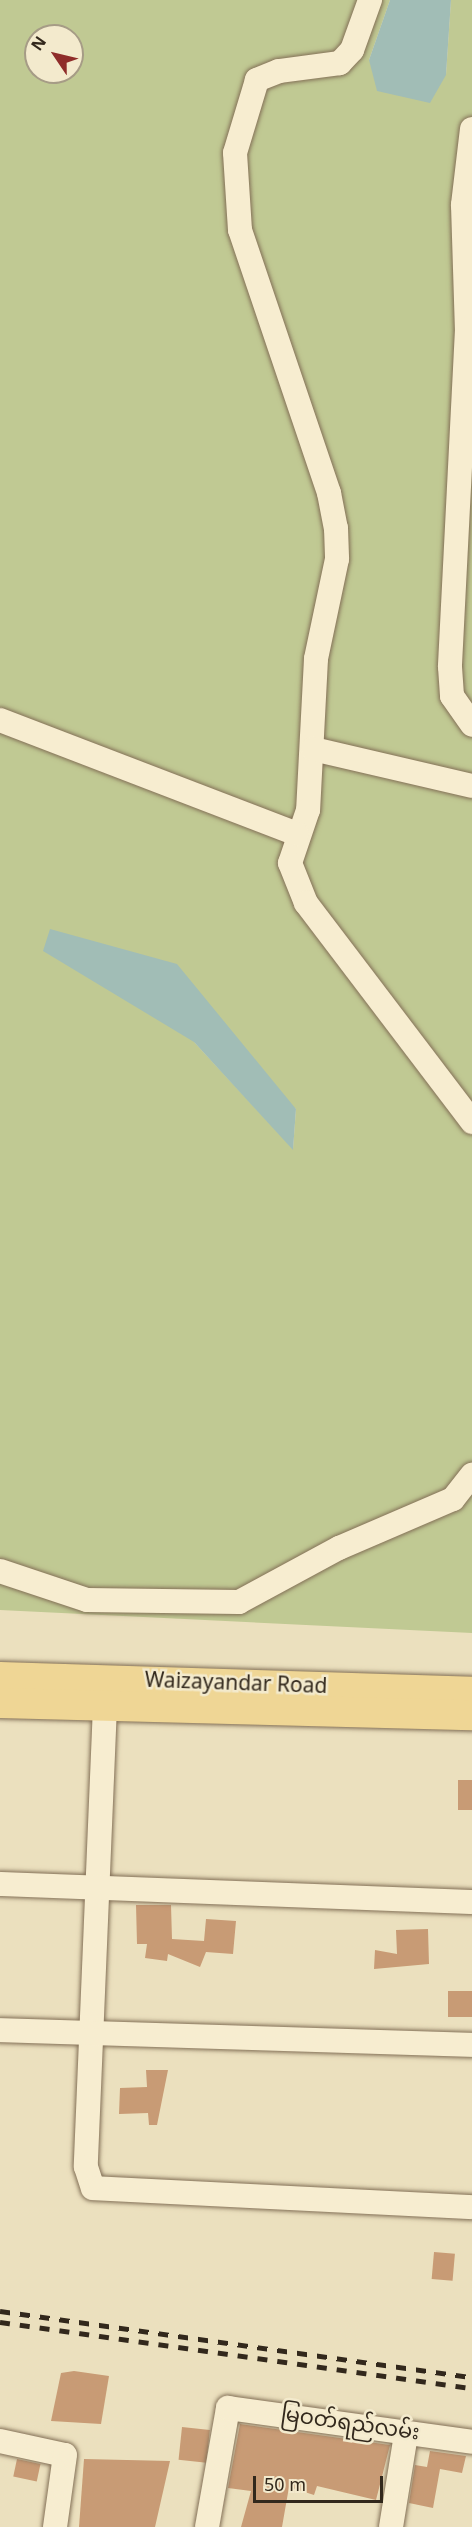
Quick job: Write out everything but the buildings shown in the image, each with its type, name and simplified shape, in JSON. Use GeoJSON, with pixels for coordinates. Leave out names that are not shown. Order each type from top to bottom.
{"type":"FeatureCollection","features":[{"type":"Feature","properties":{"kind":"main road","name":"Waizayandar Road"},"geometry":{"type":"LineString","coordinates":[[0,1677],[472,1692]]}},
{"type":"Feature","properties":{"kind":"main road","name":"Waizayandar Road"},"geometry":{"type":"LineString","coordinates":[[0,1702],[472,1715]]}},
{"type":"Feature","properties":{"kind":"street"},"geometry":{"type":"LineString","coordinates":[[370,0],[352,50],[340,63],[279,71],[257,80],[235,153],[240,230],[329,493],[336,528],[334,573],[316,659],[308,810],[297,834],[290,864],[306,903],[472,1122]]}},
{"type":"Feature","properties":{"kind":"street"},"geometry":{"type":"LineString","coordinates":[[472,129],[464,205],[467,329],[450,667],[452,696],[472,725]]}},
{"type":"Feature","properties":{"kind":"street"},"geometry":{"type":"LineString","coordinates":[[0,720],[297,834]]}},
{"type":"Feature","properties":{"kind":"street"},"geometry":{"type":"LineString","coordinates":[[313,749],[472,786]]}},
{"type":"Feature","properties":{"kind":"street"},"geometry":{"type":"LineString","coordinates":[[0,1571],[87,1600],[239,1602],[339,1548],[453,1499],[472,1475]]}},
{"type":"Feature","properties":{"kind":"street"},"geometry":{"type":"LineString","coordinates":[[105,1706],[86,2167],[93,2188],[472,2207]]}},
{"type":"Feature","properties":{"kind":"street"},"geometry":{"type":"LineString","coordinates":[[0,1884],[472,1902]]}},
{"type":"Feature","properties":{"kind":"street"},"geometry":{"type":"LineString","coordinates":[[0,2030],[472,2046]]}},
{"type":"Feature","properties":{"kind":"street","name":"မြဝတ်ရည်လမ်း"},"geometry":{"type":"LineString","coordinates":[[207,2527],[228,2408],[472,2442]]}},
{"type":"Feature","properties":{"kind":"street"},"geometry":{"type":"LineString","coordinates":[[391,2527],[406,2434]]}},
{"type":"Feature","properties":{"kind":"street"},"geometry":{"type":"LineString","coordinates":[[0,2441],[65,2455],[55,2527]]}},
{"type":"Feature","properties":{"kind":"green space"},"geometry":{"type":"Polygon","coordinates":[[[0,0],[390,0],[369,60],[446,75],[451,0],[472,0],[472,1633],[0,1610],[0,0]],[[194,1042],[293,1149],[296,1109],[194,1042]]]}},
{"type":"Feature","properties":{"kind":"water"},"geometry":{"type":"Polygon","coordinates":[[[390,0],[451,0],[446,75],[430,103],[377,91],[369,60],[390,0]]]}},
{"type":"Feature","properties":{"kind":"water"},"geometry":{"type":"Polygon","coordinates":[[[50,929],[177,964],[296,1109],[293,1150],[194,1042],[43,951],[50,929]]]}},
{"type":"Feature","properties":{"kind":"railway"},"geometry":{"type":"LineString","coordinates":[[0,2311],[472,2377]]}},
{"type":"Feature","properties":{"kind":"railway"},"geometry":{"type":"LineString","coordinates":[[0,2322],[472,2388]]}}]}
